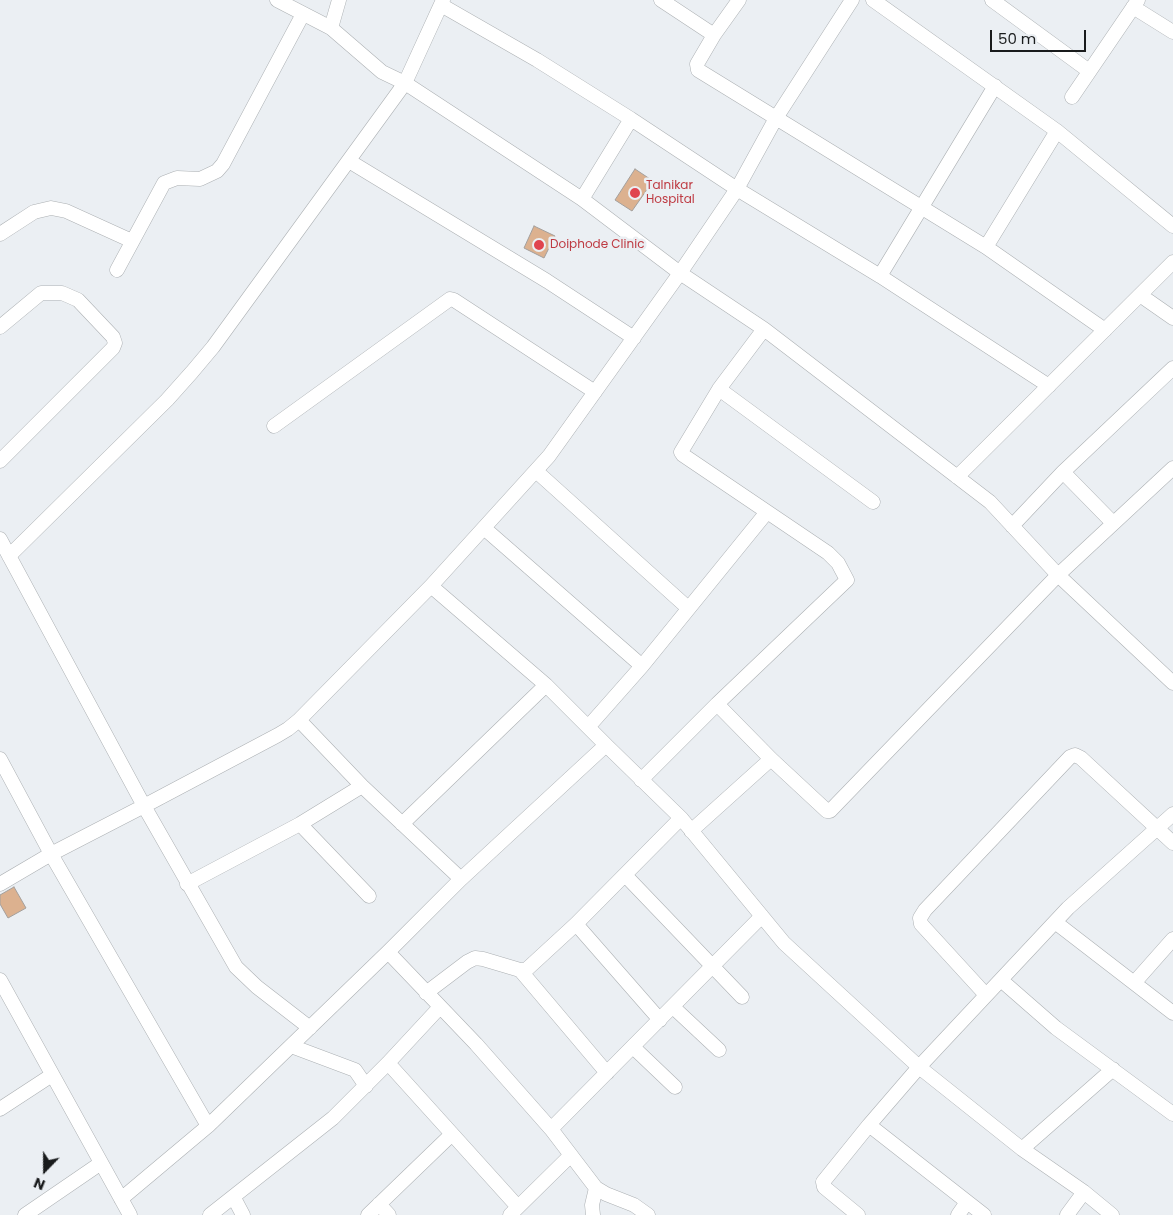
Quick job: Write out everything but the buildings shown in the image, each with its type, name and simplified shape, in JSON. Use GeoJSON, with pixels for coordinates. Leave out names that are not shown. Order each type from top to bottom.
{"type":"FeatureCollection","features":[{"type":"Feature","properties":{"kind":"street"},"geometry":{"type":"LineString","coordinates":[[277,0],[331,28],[382,72],[405,82],[582,199],[680,273],[764,329],[990,502],[1058,574],[1173,683]]}},
{"type":"Feature","properties":{"kind":"street"},"geometry":{"type":"LineString","coordinates":[[331,28],[339,0]]}},
{"type":"Feature","properties":{"kind":"street"},"geometry":{"type":"LineString","coordinates":[[661,0],[714,35]]}},
{"type":"Feature","properties":{"kind":"street"},"geometry":{"type":"LineString","coordinates":[[739,0],[696,64],[697,69],[986,248],[1105,330]]}},
{"type":"Feature","properties":{"kind":"street"},"geometry":{"type":"LineString","coordinates":[[0,884],[51,854],[278,735],[299,720],[431,586],[549,456],[634,338],[737,189],[776,118],[852,0]]}},
{"type":"Feature","properties":{"kind":"street"},"geometry":{"type":"LineString","coordinates":[[873,0],[1057,131],[1173,226]]}},
{"type":"Feature","properties":{"kind":"street"},"geometry":{"type":"LineString","coordinates":[[992,0],[1089,71]]}},
{"type":"Feature","properties":{"kind":"street"},"geometry":{"type":"LineString","coordinates":[[9,556],[192,372],[213,347],[405,82],[442,2],[631,119],[737,189],[880,276],[1048,386]]}},
{"type":"Feature","properties":{"kind":"street"},"geometry":{"type":"LineString","coordinates":[[1072,97],[1136,3],[1173,32]]}},
{"type":"Feature","properties":{"kind":"street"},"geometry":{"type":"LineString","coordinates":[[117,270],[164,183],[177,178],[200,179],[217,172],[303,14]]}},
{"type":"Feature","properties":{"kind":"street"},"geometry":{"type":"LineString","coordinates":[[880,276],[995,86]]}},
{"type":"Feature","properties":{"kind":"street"},"geometry":{"type":"LineString","coordinates":[[582,199],[631,119]]}},
{"type":"Feature","properties":{"kind":"street"},"geometry":{"type":"LineString","coordinates":[[986,248],[1057,131]]}},
{"type":"Feature","properties":{"kind":"street"},"geometry":{"type":"LineString","coordinates":[[349,161],[547,281],[634,338]]}},
{"type":"Feature","properties":{"kind":"street"},"geometry":{"type":"LineString","coordinates":[[0,234],[34,212],[51,208],[66,211],[132,241]]}},
{"type":"Feature","properties":{"kind":"street"},"geometry":{"type":"LineString","coordinates":[[957,477],[1173,262]]}},
{"type":"Feature","properties":{"kind":"street"},"geometry":{"type":"LineString","coordinates":[[0,327],[41,293],[62,293],[78,300],[113,337],[115,343],[113,348],[0,461]]}},
{"type":"Feature","properties":{"kind":"street"},"geometry":{"type":"LineString","coordinates":[[1140,295],[1173,318]]}},
{"type":"Feature","properties":{"kind":"street"},"geometry":{"type":"LineString","coordinates":[[274,426],[450,299],[595,392]]}},
{"type":"Feature","properties":{"kind":"street"},"geometry":{"type":"LineString","coordinates":[[641,780],[847,579],[838,563],[828,553],[681,453],[681,450],[719,389],[764,329]]}},
{"type":"Feature","properties":{"kind":"street"},"geometry":{"type":"LineString","coordinates":[[1012,526],[1063,472],[1173,368]]}},
{"type":"Feature","properties":{"kind":"street"},"geometry":{"type":"LineString","coordinates":[[719,389],[873,502]]}},
{"type":"Feature","properties":{"kind":"street"},"geometry":{"type":"LineString","coordinates":[[536,471],[688,608]]}},
{"type":"Feature","properties":{"kind":"street"},"geometry":{"type":"LineString","coordinates":[[1063,472],[1113,524]]}},
{"type":"Feature","properties":{"kind":"street"},"geometry":{"type":"LineString","coordinates":[[717,704],[771,759],[830,811],[1058,574],[1171,475]]}},
{"type":"Feature","properties":{"kind":"street"},"geometry":{"type":"LineString","coordinates":[[589,726],[642,666],[766,512]]}},
{"type":"Feature","properties":{"kind":"street"},"geometry":{"type":"LineString","coordinates":[[484,528],[642,666]]}},
{"type":"Feature","properties":{"kind":"street"},"geometry":{"type":"LineString","coordinates":[[0,539],[144,806],[241,973],[310,1028]]}},
{"type":"Feature","properties":{"kind":"street"},"geometry":{"type":"LineString","coordinates":[[431,586],[546,685],[680,818],[784,944],[918,1067],[1022,1149],[1084,1192],[1112,1215]]}},
{"type":"Feature","properties":{"kind":"street"},"geometry":{"type":"LineString","coordinates":[[402,824],[546,685]]}},
{"type":"Feature","properties":{"kind":"street"},"geometry":{"type":"LineString","coordinates":[[299,720],[362,786],[461,879]]}},
{"type":"Feature","properties":{"kind":"street"},"geometry":{"type":"LineString","coordinates":[[121,1199],[208,1126],[461,879],[606,745]]}},
{"type":"Feature","properties":{"kind":"street"},"geometry":{"type":"LineString","coordinates":[[986,995],[921,924],[920,918],[925,910],[1070,757],[1075,755],[1081,758],[1173,843]]}},
{"type":"Feature","properties":{"kind":"street"},"geometry":{"type":"LineString","coordinates":[[0,759],[51,854],[208,1126]]}},
{"type":"Feature","properties":{"kind":"street"},"geometry":{"type":"LineString","coordinates":[[691,831],[771,759]]}},
{"type":"Feature","properties":{"kind":"street"},"geometry":{"type":"LineString","coordinates":[[188,884],[300,824],[362,786]]}},
{"type":"Feature","properties":{"kind":"street"},"geometry":{"type":"LineString","coordinates":[[858,1215],[824,1187],[824,1180],[918,1067],[1068,908],[1173,814]]}},
{"type":"Feature","properties":{"kind":"street"},"geometry":{"type":"LineString","coordinates":[[426,993],[475,958],[520,970],[528,968],[576,924],[680,818]]}},
{"type":"Feature","properties":{"kind":"street"},"geometry":{"type":"LineString","coordinates":[[300,824],[369,896]]}},
{"type":"Feature","properties":{"kind":"street"},"geometry":{"type":"LineString","coordinates":[[625,875],[742,997]]}},
{"type":"Feature","properties":{"kind":"street"},"geometry":{"type":"LineString","coordinates":[[551,1130],[762,916]]}},
{"type":"Feature","properties":{"kind":"street"},"geometry":{"type":"LineString","coordinates":[[1055,922],[1173,1013]]}},
{"type":"Feature","properties":{"kind":"street"},"geometry":{"type":"LineString","coordinates":[[576,924],[660,1020]]}},
{"type":"Feature","properties":{"kind":"street"},"geometry":{"type":"LineString","coordinates":[[1134,983],[1173,939]]}},
{"type":"Feature","properties":{"kind":"street"},"geometry":{"type":"LineString","coordinates":[[388,952],[476,1044],[551,1130],[596,1188],[606,1194],[634,1204],[648,1215]]}},
{"type":"Feature","properties":{"kind":"street"},"geometry":{"type":"LineString","coordinates":[[520,970],[608,1073]]}},
{"type":"Feature","properties":{"kind":"street"},"geometry":{"type":"LineString","coordinates":[[0,980],[130,1215]]}},
{"type":"Feature","properties":{"kind":"street"},"geometry":{"type":"LineString","coordinates":[[1000,980],[1056,1028],[1173,1114]]}},
{"type":"Feature","properties":{"kind":"street"},"geometry":{"type":"LineString","coordinates":[[210,1215],[234,1198],[333,1118],[366,1086],[440,1007]]}},
{"type":"Feature","properties":{"kind":"street"},"geometry":{"type":"LineString","coordinates":[[673,1007],[719,1050]]}},
{"type":"Feature","properties":{"kind":"street"},"geometry":{"type":"LineString","coordinates":[[291,1046],[355,1070],[366,1086]]}},
{"type":"Feature","properties":{"kind":"street"},"geometry":{"type":"LineString","coordinates":[[633,1047],[675,1086]]}},
{"type":"Feature","properties":{"kind":"street"},"geometry":{"type":"LineString","coordinates":[[388,1063],[452,1134],[514,1211],[571,1155]]}},
{"type":"Feature","properties":{"kind":"street"},"geometry":{"type":"LineString","coordinates":[[1022,1149],[1113,1069]]}},
{"type":"Feature","properties":{"kind":"street"},"geometry":{"type":"LineString","coordinates":[[0,1109],[52,1075]]}},
{"type":"Feature","properties":{"kind":"street"},"geometry":{"type":"LineString","coordinates":[[869,1125],[984,1215]]}},
{"type":"Feature","properties":{"kind":"street"},"geometry":{"type":"LineString","coordinates":[[368,1215],[452,1134]]}},
{"type":"Feature","properties":{"kind":"street"},"geometry":{"type":"LineString","coordinates":[[25,1215],[101,1163]]}},
{"type":"Feature","properties":{"kind":"street"},"geometry":{"type":"LineString","coordinates":[[593,1215],[592,1205],[596,1188]]}},
{"type":"Feature","properties":{"kind":"street"},"geometry":{"type":"LineString","coordinates":[[1067,1215],[1084,1192]]}},
{"type":"Feature","properties":{"kind":"street"},"geometry":{"type":"LineString","coordinates":[[234,1198],[243,1215]]}},
{"type":"Feature","properties":{"kind":"street"},"geometry":{"type":"LineString","coordinates":[[958,1215],[967,1202]]}},
{"type":"Feature","properties":{"kind":"street"},"geometry":{"type":"LineString","coordinates":[[379,1204],[389,1215]]}},
{"type":"Feature","properties":{"kind":"place","name":"Talnikar Hospital"},"geometry":{"type":"Point","coordinates":[635,193]}},
{"type":"Feature","properties":{"kind":"place","name":"Doiphode Clinic"},"geometry":{"type":"Point","coordinates":[539,245]}}]}
